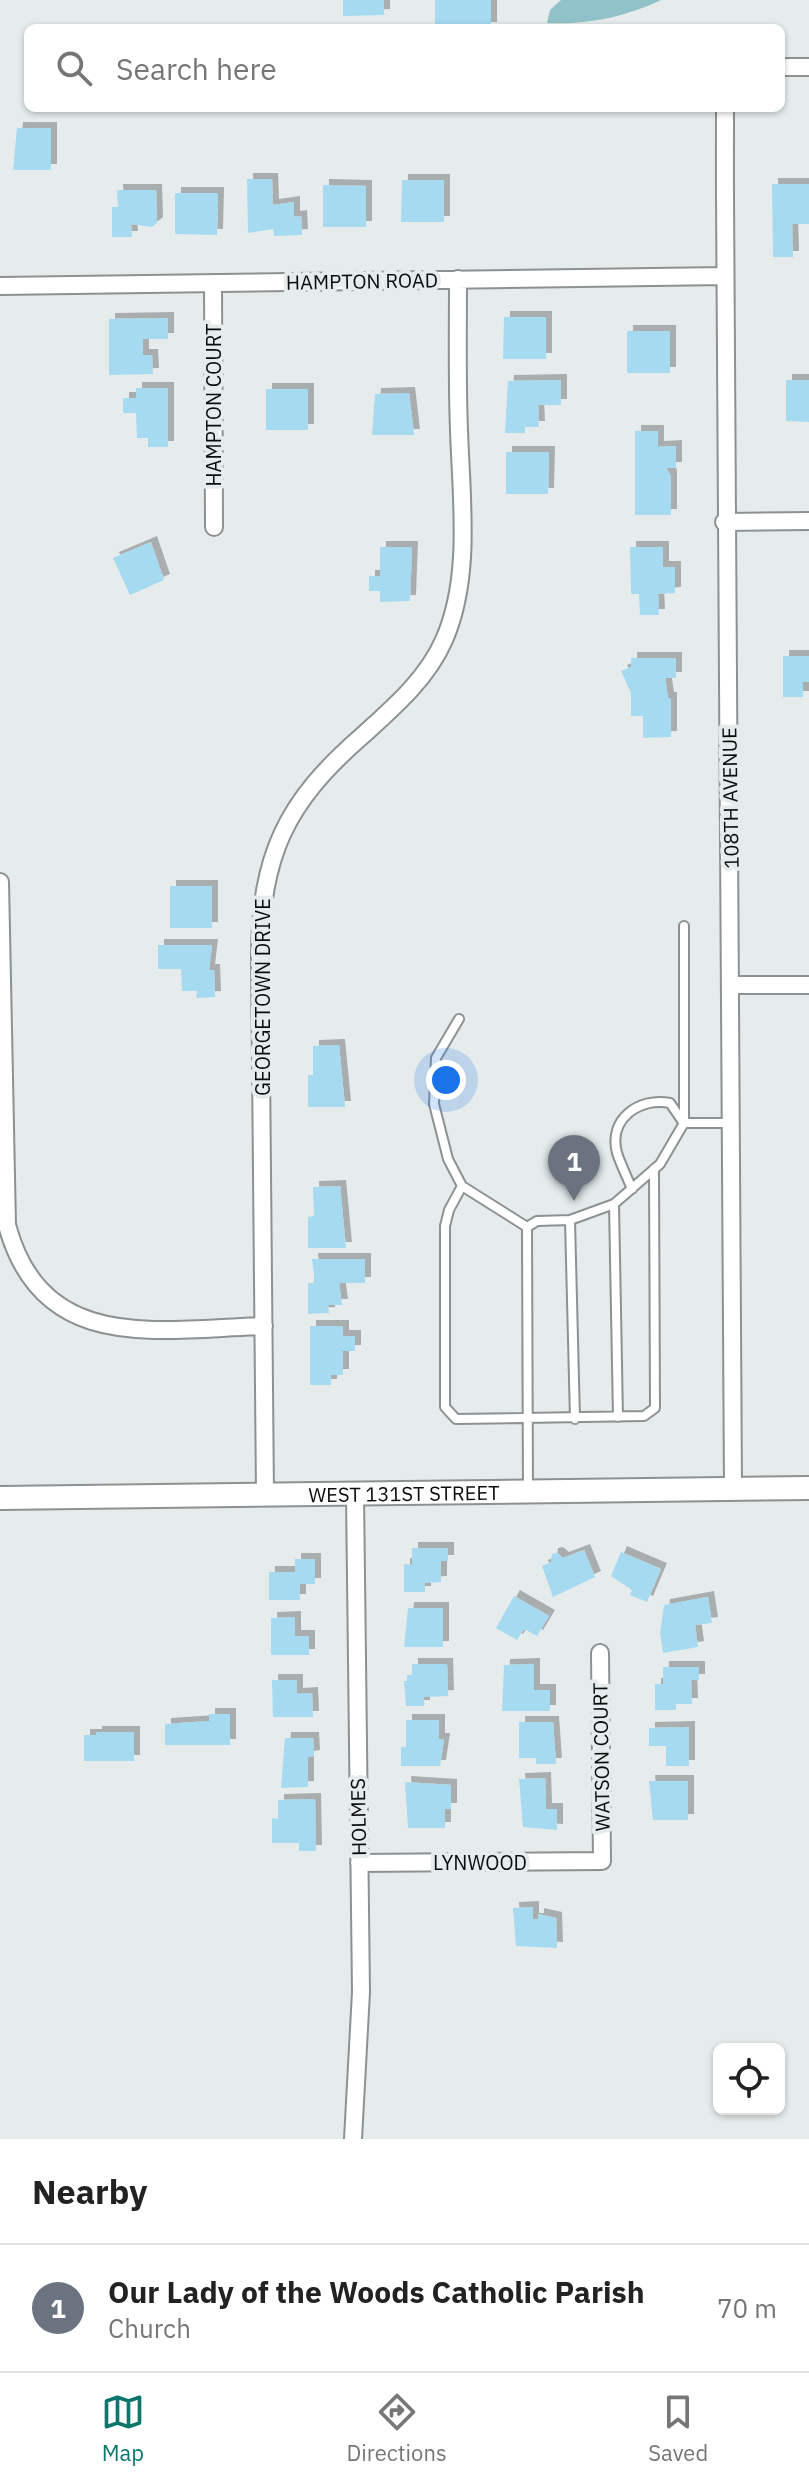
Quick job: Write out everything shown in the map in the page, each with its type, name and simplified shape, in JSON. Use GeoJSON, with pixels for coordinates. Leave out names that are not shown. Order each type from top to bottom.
{"type":"FeatureCollection","features":[{"type":"Feature","properties":{"kind":"street"},"geometry":{"type":"LineString","coordinates":[[785,67],[809,67]]}},
{"type":"Feature","properties":{"kind":"street","name":"108TH AVENUE"},"geometry":{"type":"LineString","coordinates":[[725,112],[724,522],[733,985],[733,1488]]}},
{"type":"Feature","properties":{"kind":"street","name":"HAMPTON ROAD"},"geometry":{"type":"LineString","coordinates":[[0,286],[725,276]]}},
{"type":"Feature","properties":{"kind":"street","name":"GEORGETOWN DRIVE"},"geometry":{"type":"LineString","coordinates":[[265,1495],[262,890],[279,839],[311,787],[416,683],[437,655],[450,625],[461,559],[458,279]]}},
{"type":"Feature","properties":{"kind":"street","name":"HAMPTON COURT"},"geometry":{"type":"LineString","coordinates":[[213,283],[214,527]]}},
{"type":"Feature","properties":{"kind":"street"},"geometry":{"type":"LineString","coordinates":[[724,522],[809,521]]}},
{"type":"Feature","properties":{"kind":"street"},"geometry":{"type":"LineString","coordinates":[[0,882],[7,1225],[16,1256],[32,1283],[50,1301],[94,1324],[124,1329],[264,1326]]}},
{"type":"Feature","properties":{"kind":"street"},"geometry":{"type":"LineString","coordinates":[[733,985],[809,985]]}},
{"type":"Feature","properties":{"kind":"street","name":"WEST 131ST STREET"},"geometry":{"type":"LineString","coordinates":[[0,1498],[809,1488]]}},
{"type":"Feature","properties":{"kind":"street","name":"HOLMES"},"geometry":{"type":"LineString","coordinates":[[353,2139],[360,2049],[355,1494]]}},
{"type":"Feature","properties":{"kind":"street","name":"WATSON COURT"},"geometry":{"type":"LineString","coordinates":[[600,1653],[602,1861]]}},
{"type":"Feature","properties":{"kind":"street","name":"LYNWOOD"},"geometry":{"type":"LineString","coordinates":[[359,1863],[602,1861]]}},
{"type":"Feature","properties":{"kind":"lane"},"geometry":{"type":"LineString","coordinates":[[527,1227],[537,1221],[570,1220],[614,1204],[654,1169],[684,1123],[684,926]]}},
{"type":"Feature","properties":{"kind":"lane"},"geometry":{"type":"LineString","coordinates":[[459,1019],[436,1058],[434,1104],[448,1159],[462,1186],[527,1227]]}},
{"type":"Feature","properties":{"kind":"lane"},"geometry":{"type":"LineString","coordinates":[[632,1189],[617,1151],[621,1120],[635,1106],[659,1101],[670,1103],[684,1123]]}},
{"type":"Feature","properties":{"kind":"lane"},"geometry":{"type":"LineString","coordinates":[[684,1123],[733,1123]]}},
{"type":"Feature","properties":{"kind":"lane"},"geometry":{"type":"LineString","coordinates":[[462,1186],[449,1210],[445,1226],[445,1407],[456,1419],[644,1416],[655,1408],[654,1169]]}},
{"type":"Feature","properties":{"kind":"lane"},"geometry":{"type":"LineString","coordinates":[[614,1204],[618,1417]]}},
{"type":"Feature","properties":{"kind":"lane"},"geometry":{"type":"LineString","coordinates":[[570,1220],[575,1419]]}},
{"type":"Feature","properties":{"kind":"lane"},"geometry":{"type":"LineString","coordinates":[[527,1227],[528,1491]]}},
{"type":"Feature","properties":{"kind":"shaded area"},"geometry":{"type":"Polygon","coordinates":[[[561,0],[661,0],[606,19],[547,23],[550,10],[561,0]]]}},
{"type":"Feature","properties":{"kind":"building"},"geometry":{"type":"Polygon","coordinates":[[[343,0],[384,0],[384,15],[343,16],[343,0]]]}},
{"type":"Feature","properties":{"kind":"building"},"geometry":{"type":"Polygon","coordinates":[[[435,0],[491,0],[491,24],[435,24],[435,0]]]}},
{"type":"Feature","properties":{"kind":"building"},"geometry":{"type":"Polygon","coordinates":[[[17,128],[51,128],[51,170],[13,170],[17,128]]]}},
{"type":"Feature","properties":{"kind":"building"},"geometry":{"type":"Polygon","coordinates":[[[247,179],[272,179],[273,205],[294,202],[294,217],[301,216],[302,235],[274,236],[273,229],[248,233],[247,179]]]}},
{"type":"Feature","properties":{"kind":"building"},"geometry":{"type":"Polygon","coordinates":[[[402,180],[444,180],[444,222],[401,222],[402,180]]]}},
{"type":"Feature","properties":{"kind":"building"},"geometry":{"type":"Polygon","coordinates":[[[772,184],[809,184],[809,224],[792,224],[793,257],[773,257],[772,184]]]}},
{"type":"Feature","properties":{"kind":"building"},"geometry":{"type":"Polygon","coordinates":[[[323,185],[366,186],[366,227],[323,227],[323,185]]]}},
{"type":"Feature","properties":{"kind":"building"},"geometry":{"type":"Polygon","coordinates":[[[117,190],[156,190],[157,223],[152,227],[131,224],[132,237],[112,237],[112,207],[118,207],[117,190]]]}},
{"type":"Feature","properties":{"kind":"building"},"geometry":{"type":"Polygon","coordinates":[[[175,193],[218,193],[217,235],[175,234],[175,193]]]}},
{"type":"Feature","properties":{"kind":"building"},"geometry":{"type":"Polygon","coordinates":[[[504,317],[546,317],[546,359],[503,359],[504,317]]]}},
{"type":"Feature","properties":{"kind":"building"},"geometry":{"type":"Polygon","coordinates":[[[168,318],[168,339],[143,339],[143,355],[152,355],[153,374],[109,375],[109,319],[168,318]]]}},
{"type":"Feature","properties":{"kind":"building"},"geometry":{"type":"Polygon","coordinates":[[[627,331],[670,331],[670,373],[627,373],[627,331]]]}},
{"type":"Feature","properties":{"kind":"building"},"geometry":{"type":"Polygon","coordinates":[[[561,380],[561,405],[538,405],[539,427],[525,427],[525,433],[505,433],[508,381],[561,380]]]}},
{"type":"Feature","properties":{"kind":"building"},"geometry":{"type":"Polygon","coordinates":[[[786,380],[809,380],[809,422],[786,421],[786,380]]]}},
{"type":"Feature","properties":{"kind":"building"},"geometry":{"type":"Polygon","coordinates":[[[136,388],[168,388],[168,447],[148,447],[148,438],[137,438],[136,413],[123,413],[123,398],[136,398],[136,388]]]}},
{"type":"Feature","properties":{"kind":"building"},"geometry":{"type":"Polygon","coordinates":[[[266,389],[308,389],[308,430],[266,430],[266,389]]]}},
{"type":"Feature","properties":{"kind":"building"},"geometry":{"type":"Polygon","coordinates":[[[409,393],[414,435],[372,435],[375,394],[409,393]]]}},
{"type":"Feature","properties":{"kind":"building"},"geometry":{"type":"Polygon","coordinates":[[[635,431],[658,431],[658,447],[676,446],[676,468],[666,468],[671,476],[671,515],[635,515],[635,431]]]}},
{"type":"Feature","properties":{"kind":"building"},"geometry":{"type":"Polygon","coordinates":[[[506,452],[549,452],[548,494],[506,494],[506,452]]]}},
{"type":"Feature","properties":{"kind":"building"},"geometry":{"type":"Polygon","coordinates":[[[151,542],[164,580],[130,595],[113,558],[151,542]]]}},
{"type":"Feature","properties":{"kind":"building"},"geometry":{"type":"Polygon","coordinates":[[[380,547],[412,547],[410,601],[380,602],[380,591],[369,591],[369,576],[380,576],[380,547]]]}},
{"type":"Feature","properties":{"kind":"building"},"geometry":{"type":"Polygon","coordinates":[[[630,547],[663,547],[663,567],[675,567],[675,593],[658,594],[659,615],[640,615],[639,594],[631,594],[630,547]]]}},
{"type":"Feature","properties":{"kind":"building"},"geometry":{"type":"Polygon","coordinates":[[[783,656],[809,656],[809,682],[803,682],[803,697],[783,697],[783,656]]]}},
{"type":"Feature","properties":{"kind":"building"},"geometry":{"type":"Polygon","coordinates":[[[631,658],[676,658],[676,678],[665,678],[668,698],[671,698],[671,737],[643,738],[643,716],[631,716],[631,693],[621,671],[631,667],[631,658]]]}},
{"type":"Feature","properties":{"kind":"building"},"geometry":{"type":"Polygon","coordinates":[[[170,886],[212,886],[212,928],[170,928],[170,886]]]}},
{"type":"Feature","properties":{"kind":"building"},"geometry":{"type":"Polygon","coordinates":[[[158,945],[212,945],[209,970],[214,970],[215,997],[196,998],[197,991],[182,991],[181,969],[158,969],[158,945]]]}},
{"type":"Feature","properties":{"kind":"building"},"geometry":{"type":"Polygon","coordinates":[[[339,1045],[345,1107],[308,1107],[308,1075],[313,1075],[313,1046],[339,1045]]]}},
{"type":"Feature","properties":{"kind":"building"},"geometry":{"type":"Polygon","coordinates":[[[340,1186],[346,1248],[308,1248],[308,1217],[314,1216],[313,1187],[340,1186]]]}},
{"type":"Feature","properties":{"kind":"building"},"geometry":{"type":"Polygon","coordinates":[[[312,1259],[365,1259],[365,1283],[339,1283],[342,1305],[328,1305],[329,1313],[308,1314],[308,1283],[315,1283],[312,1259]]]}},
{"type":"Feature","properties":{"kind":"building"},"geometry":{"type":"Polygon","coordinates":[[[310,1326],[343,1326],[343,1336],[355,1336],[355,1351],[343,1351],[343,1375],[331,1375],[331,1385],[310,1385],[310,1326]]]}},
{"type":"Feature","properties":{"kind":"building"},"geometry":{"type":"Polygon","coordinates":[[[412,1548],[448,1548],[448,1561],[441,1561],[441,1582],[425,1583],[425,1592],[404,1592],[404,1564],[412,1565],[412,1548]]]}},
{"type":"Feature","properties":{"kind":"building"},"geometry":{"type":"Polygon","coordinates":[[[584,1550],[595,1577],[553,1597],[542,1566],[551,1562],[552,1554],[557,1553],[563,1558],[584,1550]]]}},
{"type":"Feature","properties":{"kind":"building"},"geometry":{"type":"Polygon","coordinates":[[[621,1552],[661,1569],[647,1602],[630,1595],[632,1590],[611,1576],[621,1552]]]}},
{"type":"Feature","properties":{"kind":"building"},"geometry":{"type":"Polygon","coordinates":[[[295,1559],[315,1559],[315,1584],[300,1584],[300,1600],[269,1600],[269,1572],[295,1572],[295,1559]]]}},
{"type":"Feature","properties":{"kind":"building"},"geometry":{"type":"Polygon","coordinates":[[[514,1596],[549,1616],[537,1636],[524,1629],[517,1640],[496,1628],[514,1596]]]}},
{"type":"Feature","properties":{"kind":"building"},"geometry":{"type":"Polygon","coordinates":[[[708,1597],[712,1623],[695,1625],[698,1647],[663,1653],[660,1633],[664,1605],[708,1597]]]}},
{"type":"Feature","properties":{"kind":"building"},"geometry":{"type":"Polygon","coordinates":[[[408,1608],[443,1608],[443,1647],[404,1647],[408,1608]]]}},
{"type":"Feature","properties":{"kind":"building"},"geometry":{"type":"Polygon","coordinates":[[[295,1617],[295,1636],[309,1636],[309,1655],[271,1655],[271,1618],[295,1617]]]}},
{"type":"Feature","properties":{"kind":"building"},"geometry":{"type":"Polygon","coordinates":[[[412,1664],[447,1664],[448,1696],[424,1697],[424,1706],[406,1706],[404,1681],[407,1681],[407,1675],[412,1675],[412,1664]]]}},
{"type":"Feature","properties":{"kind":"building"},"geometry":{"type":"Polygon","coordinates":[[[534,1664],[534,1690],[550,1690],[550,1711],[502,1711],[504,1665],[534,1664]]]}},
{"type":"Feature","properties":{"kind":"building"},"geometry":{"type":"Polygon","coordinates":[[[663,1667],[699,1667],[699,1680],[691,1680],[692,1704],[676,1704],[676,1710],[655,1710],[655,1684],[663,1684],[663,1667]]]}},
{"type":"Feature","properties":{"kind":"building"},"geometry":{"type":"Polygon","coordinates":[[[272,1680],[297,1680],[297,1694],[312,1693],[313,1717],[273,1717],[272,1680]]]}},
{"type":"Feature","properties":{"kind":"building"},"geometry":{"type":"Polygon","coordinates":[[[209,1714],[230,1714],[230,1745],[165,1745],[165,1724],[209,1721],[209,1714]]]}},
{"type":"Feature","properties":{"kind":"building"},"geometry":{"type":"Polygon","coordinates":[[[406,1720],[439,1720],[439,1739],[444,1739],[440,1766],[401,1766],[401,1747],[406,1747],[406,1720]]]}},
{"type":"Feature","properties":{"kind":"building"},"geometry":{"type":"Polygon","coordinates":[[[519,1722],[553,1722],[556,1764],[536,1764],[536,1758],[519,1758],[519,1722]]]}},
{"type":"Feature","properties":{"kind":"building"},"geometry":{"type":"Polygon","coordinates":[[[689,1727],[689,1766],[666,1766],[666,1746],[649,1746],[649,1728],[689,1727]]]}},
{"type":"Feature","properties":{"kind":"building"},"geometry":{"type":"Polygon","coordinates":[[[96,1732],[134,1732],[134,1761],[84,1761],[84,1735],[96,1735],[96,1732]]]}},
{"type":"Feature","properties":{"kind":"building"},"geometry":{"type":"Polygon","coordinates":[[[285,1738],[313,1738],[314,1756],[308,1757],[308,1787],[281,1788],[285,1738]]]}},
{"type":"Feature","properties":{"kind":"building"},"geometry":{"type":"Polygon","coordinates":[[[545,1778],[546,1809],[557,1809],[557,1830],[523,1827],[519,1779],[545,1778]]]}},
{"type":"Feature","properties":{"kind":"building"},"geometry":{"type":"Polygon","coordinates":[[[649,1781],[688,1781],[688,1820],[653,1820],[649,1781]]]}},
{"type":"Feature","properties":{"kind":"building"},"geometry":{"type":"Polygon","coordinates":[[[405,1782],[451,1785],[451,1809],[445,1809],[445,1828],[408,1828],[405,1782]]]}},
{"type":"Feature","properties":{"kind":"building"},"geometry":{"type":"Polygon","coordinates":[[[315,1799],[316,1851],[299,1851],[299,1843],[272,1843],[272,1818],[278,1819],[278,1800],[315,1799]]]}},
{"type":"Feature","properties":{"kind":"building"},"geometry":{"type":"Polygon","coordinates":[[[533,1907],[533,1919],[538,1919],[538,1914],[556,1918],[557,1948],[516,1946],[513,1908],[533,1907]]]}},
{"type":"Feature","properties":{"kind":"place","name":"Our Lady of the Woods Catholic Parish"},"geometry":{"type":"Point","coordinates":[574,1201]}}]}
